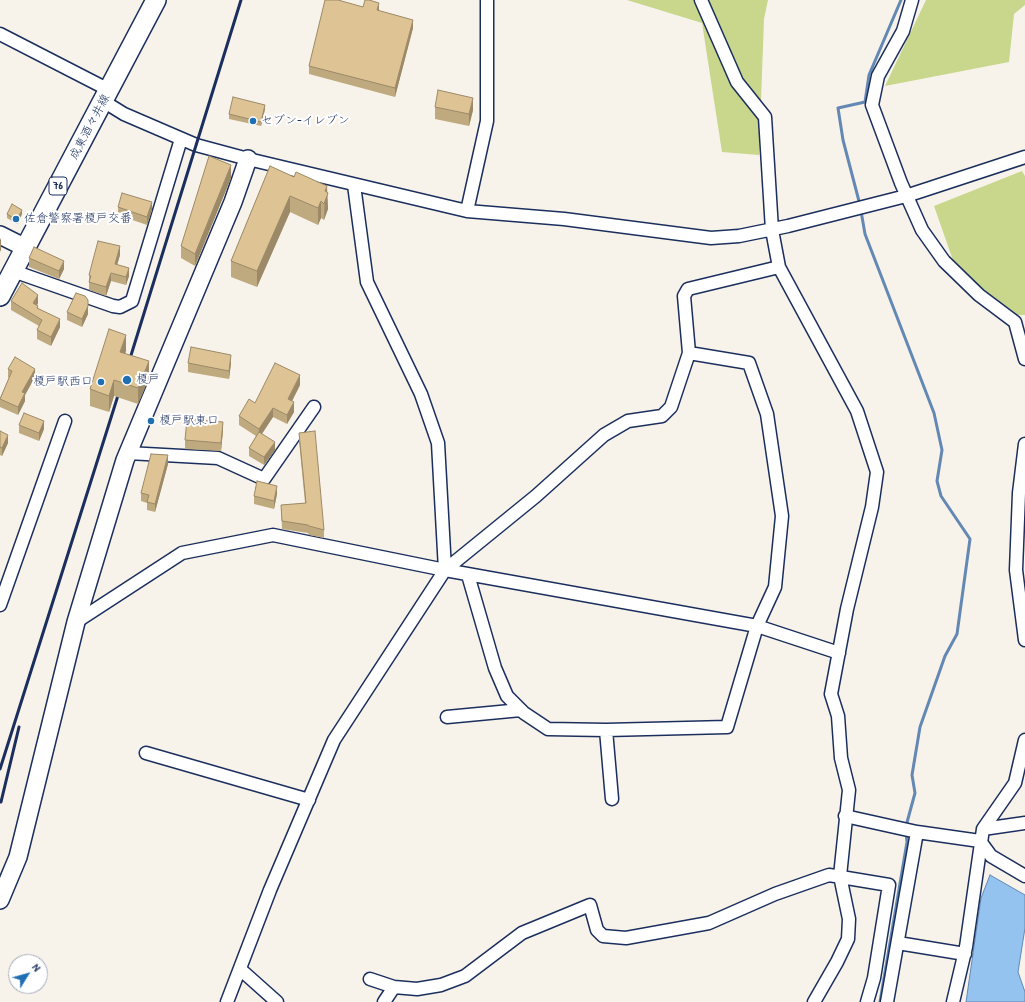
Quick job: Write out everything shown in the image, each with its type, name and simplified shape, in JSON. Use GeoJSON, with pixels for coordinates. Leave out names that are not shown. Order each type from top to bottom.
{"type":"FeatureCollection","features":[{"type":"Feature","properties":{"kind":"main road","name":"成東酒々井線"},"geometry":{"type":"LineString","coordinates":[[0,296],[156,0]]}},
{"type":"Feature","properties":{"kind":"street"},"geometry":{"type":"LineString","coordinates":[[468,212],[487,121],[487,0]]}},
{"type":"Feature","properties":{"kind":"street"},"geometry":{"type":"LineString","coordinates":[[701,0],[737,82],[765,117],[772,230],[779,266],[857,411],[877,472],[872,507],[846,609],[831,694],[838,716],[841,758],[849,790],[845,816],[840,876],[849,919],[848,939],[837,962],[814,1002]]}},
{"type":"Feature","properties":{"kind":"street"},"geometry":{"type":"LineString","coordinates":[[912,0],[903,31],[878,76],[872,105],[906,196],[922,230],[944,261],[978,294],[1015,322],[1025,359]]}},
{"type":"Feature","properties":{"kind":"street"},"geometry":{"type":"LineString","coordinates":[[0,34],[106,95],[124,114],[196,145],[468,212],[564,219],[711,238],[738,236],[772,230],[906,196],[1025,157]]}},
{"type":"Feature","properties":{"kind":"street"},"geometry":{"type":"LineString","coordinates":[[13,271],[104,304],[120,307],[132,301],[181,138]]}},
{"type":"Feature","properties":{"kind":"street"},"geometry":{"type":"LineString","coordinates":[[0,900],[18,857],[76,622],[128,453],[233,202],[248,159]]}},
{"type":"Feature","properties":{"kind":"street"},"geometry":{"type":"LineString","coordinates":[[354,185],[367,282],[421,394],[438,443],[445,570]]}},
{"type":"Feature","properties":{"kind":"street"},"geometry":{"type":"LineString","coordinates":[[0,236],[26,248]]}},
{"type":"Feature","properties":{"kind":"street"},"geometry":{"type":"LineString","coordinates":[[227,1002],[270,890],[334,740],[445,570],[536,496],[604,435],[628,421],[662,416],[671,407],[689,353],[684,296],[688,289],[779,266]]}},
{"type":"Feature","properties":{"kind":"street"},"geometry":{"type":"LineString","coordinates":[[468,575],[495,668],[507,696],[522,710],[548,729],[606,730],[727,727],[757,626],[775,587],[782,516],[767,414],[748,363],[689,353]]}},
{"type":"Feature","properties":{"kind":"street"},"geometry":{"type":"LineString","coordinates":[[128,453],[218,458],[264,479],[314,407]]}},
{"type":"Feature","properties":{"kind":"street"},"geometry":{"type":"LineString","coordinates":[[0,605],[65,421]]}},
{"type":"Feature","properties":{"kind":"street"},"geometry":{"type":"LineString","coordinates":[[1025,444],[1019,493],[1016,570],[1025,640]]}},
{"type":"Feature","properties":{"kind":"street"},"geometry":{"type":"LineString","coordinates":[[76,622],[182,553],[273,535],[468,575],[757,626],[839,654]]}},
{"type":"Feature","properties":{"kind":"street"},"geometry":{"type":"LineString","coordinates":[[447,717],[522,710]]}},
{"type":"Feature","properties":{"kind":"street"},"geometry":{"type":"LineString","coordinates":[[606,730],[612,799]]}},
{"type":"Feature","properties":{"kind":"street"},"geometry":{"type":"LineString","coordinates":[[953,1002],[965,954],[981,835],[1015,783],[1025,740]]}},
{"type":"Feature","properties":{"kind":"street"},"geometry":{"type":"LineString","coordinates":[[146,753],[309,800]]}},
{"type":"Feature","properties":{"kind":"street"},"geometry":{"type":"LineString","coordinates":[[845,816],[917,832],[981,835],[1025,823]]}},
{"type":"Feature","properties":{"kind":"street"},"geometry":{"type":"LineString","coordinates":[[887,1002],[917,832]]}},
{"type":"Feature","properties":{"kind":"street"},"geometry":{"type":"LineString","coordinates":[[981,835],[991,856],[1025,876]]}},
{"type":"Feature","properties":{"kind":"street"},"geometry":{"type":"LineString","coordinates":[[370,978],[394,987],[417,989],[441,985],[465,976],[522,933],[590,905],[597,930],[603,936],[626,938],[709,923],[775,894],[829,875],[889,885],[874,978],[867,1002]]}},
{"type":"Feature","properties":{"kind":"street"},"geometry":{"type":"LineString","coordinates":[[898,943],[965,954]]}},
{"type":"Feature","properties":{"kind":"street"},"geometry":{"type":"LineString","coordinates":[[240,969],[277,1002]]}},
{"type":"Feature","properties":{"kind":"street"},"geometry":{"type":"LineString","coordinates":[[384,1002],[394,987]]}},
{"type":"Feature","properties":{"kind":"green space"},"geometry":{"type":"Polygon","coordinates":[[[627,0],[768,0],[764,19],[759,155],[722,152],[702,23],[627,0]]]}},
{"type":"Feature","properties":{"kind":"green space"},"geometry":{"type":"Polygon","coordinates":[[[926,0],[1025,0],[1025,5],[1014,14],[1009,62],[885,86],[926,0]]]}},
{"type":"Feature","properties":{"kind":"green space"},"geometry":{"type":"Polygon","coordinates":[[[1022,171],[1025,176],[1025,315],[1018,315],[956,269],[934,206],[1022,171]]]}},
{"type":"Feature","properties":{"kind":"water"},"geometry":{"type":"Polygon","coordinates":[[[990,875],[1025,895],[1025,928],[1018,972],[1025,992],[1025,1002],[966,1002],[981,898],[990,875]]]}},
{"type":"Feature","properties":{"kind":"building"},"geometry":{"type":"Polygon","coordinates":[[[325,0],[338,0],[363,7],[365,0],[369,0],[379,3],[377,10],[413,20],[395,88],[309,66],[325,0]]]}},
{"type":"Feature","properties":{"kind":"building"},"geometry":{"type":"Polygon","coordinates":[[[438,90],[473,98],[469,114],[435,107],[438,90]]]}},
{"type":"Feature","properties":{"kind":"building"},"geometry":{"type":"Polygon","coordinates":[[[233,97],[265,105],[261,122],[229,114],[233,97]]]}},
{"type":"Feature","properties":{"kind":"building"},"geometry":{"type":"Polygon","coordinates":[[[209,156],[231,165],[195,254],[181,246],[209,156]]]}},
{"type":"Feature","properties":{"kind":"building"},"geometry":{"type":"Polygon","coordinates":[[[270,166],[294,177],[296,172],[327,186],[325,191],[328,193],[324,204],[321,201],[318,208],[290,196],[257,271],[231,261],[270,166]]]}},
{"type":"Feature","properties":{"kind":"building"},"geometry":{"type":"Polygon","coordinates":[[[122,193],[152,202],[147,217],[118,207],[122,193]]]}},
{"type":"Feature","properties":{"kind":"building"},"geometry":{"type":"Polygon","coordinates":[[[12,204],[22,210],[17,220],[7,214],[12,204]]]}},
{"type":"Feature","properties":{"kind":"building"},"geometry":{"type":"Polygon","coordinates":[[[98,241],[120,246],[115,264],[129,268],[126,277],[111,273],[106,287],[89,282],[91,276],[89,275],[98,241]]]}},
{"type":"Feature","properties":{"kind":"building"},"geometry":{"type":"Polygon","coordinates":[[[34,247],[64,261],[59,271],[29,258],[34,247]]]}},
{"type":"Feature","properties":{"kind":"building"},"geometry":{"type":"Polygon","coordinates":[[[22,283],[38,295],[33,303],[38,306],[37,308],[60,319],[51,337],[37,330],[42,320],[11,301],[22,283]]]}},
{"type":"Feature","properties":{"kind":"building"},"geometry":{"type":"Polygon","coordinates":[[[76,293],[85,296],[88,300],[88,306],[82,319],[67,312],[76,293]]]}},
{"type":"Feature","properties":{"kind":"building"},"geometry":{"type":"Polygon","coordinates":[[[109,329],[126,335],[120,352],[149,361],[138,388],[114,380],[109,396],[90,389],[109,329]]]}},
{"type":"Feature","properties":{"kind":"building"},"geometry":{"type":"Polygon","coordinates":[[[191,347],[231,355],[229,371],[188,363],[191,347]]]}},
{"type":"Feature","properties":{"kind":"building"},"geometry":{"type":"Polygon","coordinates":[[[15,357],[35,369],[22,392],[25,393],[18,407],[0,399],[12,371],[8,369],[15,357]]]}},
{"type":"Feature","properties":{"kind":"building"},"geometry":{"type":"Polygon","coordinates":[[[275,363],[300,375],[288,399],[294,402],[287,415],[273,408],[259,429],[239,416],[249,399],[255,403],[275,363]]]}},
{"type":"Feature","properties":{"kind":"building"},"geometry":{"type":"Polygon","coordinates":[[[24,413],[44,421],[39,433],[19,425],[24,413]]]}},
{"type":"Feature","properties":{"kind":"building"},"geometry":{"type":"Polygon","coordinates":[[[187,419],[223,422],[221,443],[185,440],[187,419]]]}},
{"type":"Feature","properties":{"kind":"building"},"geometry":{"type":"Polygon","coordinates":[[[0,431],[8,435],[2,448],[0,447],[0,431]]]}},
{"type":"Feature","properties":{"kind":"building"},"geometry":{"type":"Polygon","coordinates":[[[315,431],[324,530],[308,525],[282,521],[281,505],[306,503],[299,433],[315,431]]]}},
{"type":"Feature","properties":{"kind":"building"},"geometry":{"type":"Polygon","coordinates":[[[259,432],[275,442],[264,457],[249,448],[259,432]]]}},
{"type":"Feature","properties":{"kind":"building"},"geometry":{"type":"Polygon","coordinates":[[[151,454],[168,455],[155,504],[147,502],[149,495],[141,493],[151,454]]]}},
{"type":"Feature","properties":{"kind":"building"},"geometry":{"type":"Polygon","coordinates":[[[257,481],[277,486],[274,501],[254,496],[257,481]]]}},
{"type":"Feature","properties":{"kind":"waterway"},"geometry":{"type":"LineString","coordinates":[[860,205],[843,140],[838,108],[865,102],[869,75],[901,0]]}},
{"type":"Feature","properties":{"kind":"waterway"},"geometry":{"type":"LineString","coordinates":[[861,211],[865,234],[934,413],[942,450],[937,481],[941,496],[970,539],[957,634],[945,656],[920,727],[912,775],[915,793],[906,826]]}},
{"type":"Feature","properties":{"kind":"waterway"},"geometry":{"type":"LineString","coordinates":[[880,1002],[907,842],[906,832]]}},
{"type":"Feature","properties":{"kind":"railway"},"geometry":{"type":"LineString","coordinates":[[128,365],[241,0]]}},
{"type":"Feature","properties":{"kind":"railway"},"geometry":{"type":"LineString","coordinates":[[0,769],[121,386]]}},
{"type":"Feature","properties":{"kind":"railway"},"geometry":{"type":"LineString","coordinates":[[1,802],[19,727]]}},
{"type":"Feature","properties":{"kind":"place","name":"セブン-イレブン"},"geometry":{"type":"Point","coordinates":[253,121]}},
{"type":"Feature","properties":{"kind":"place","name":"佐倉警察署榎戸交番"},"geometry":{"type":"Point","coordinates":[16,219]}},
{"type":"Feature","properties":{"kind":"place","name":"榎戸"},"geometry":{"type":"Point","coordinates":[127,380]}},
{"type":"Feature","properties":{"kind":"place","name":"榎戸駅西口"},"geometry":{"type":"Point","coordinates":[101,382]}},
{"type":"Feature","properties":{"kind":"place","name":"榎戸駅東口"},"geometry":{"type":"Point","coordinates":[151,421]}}]}
